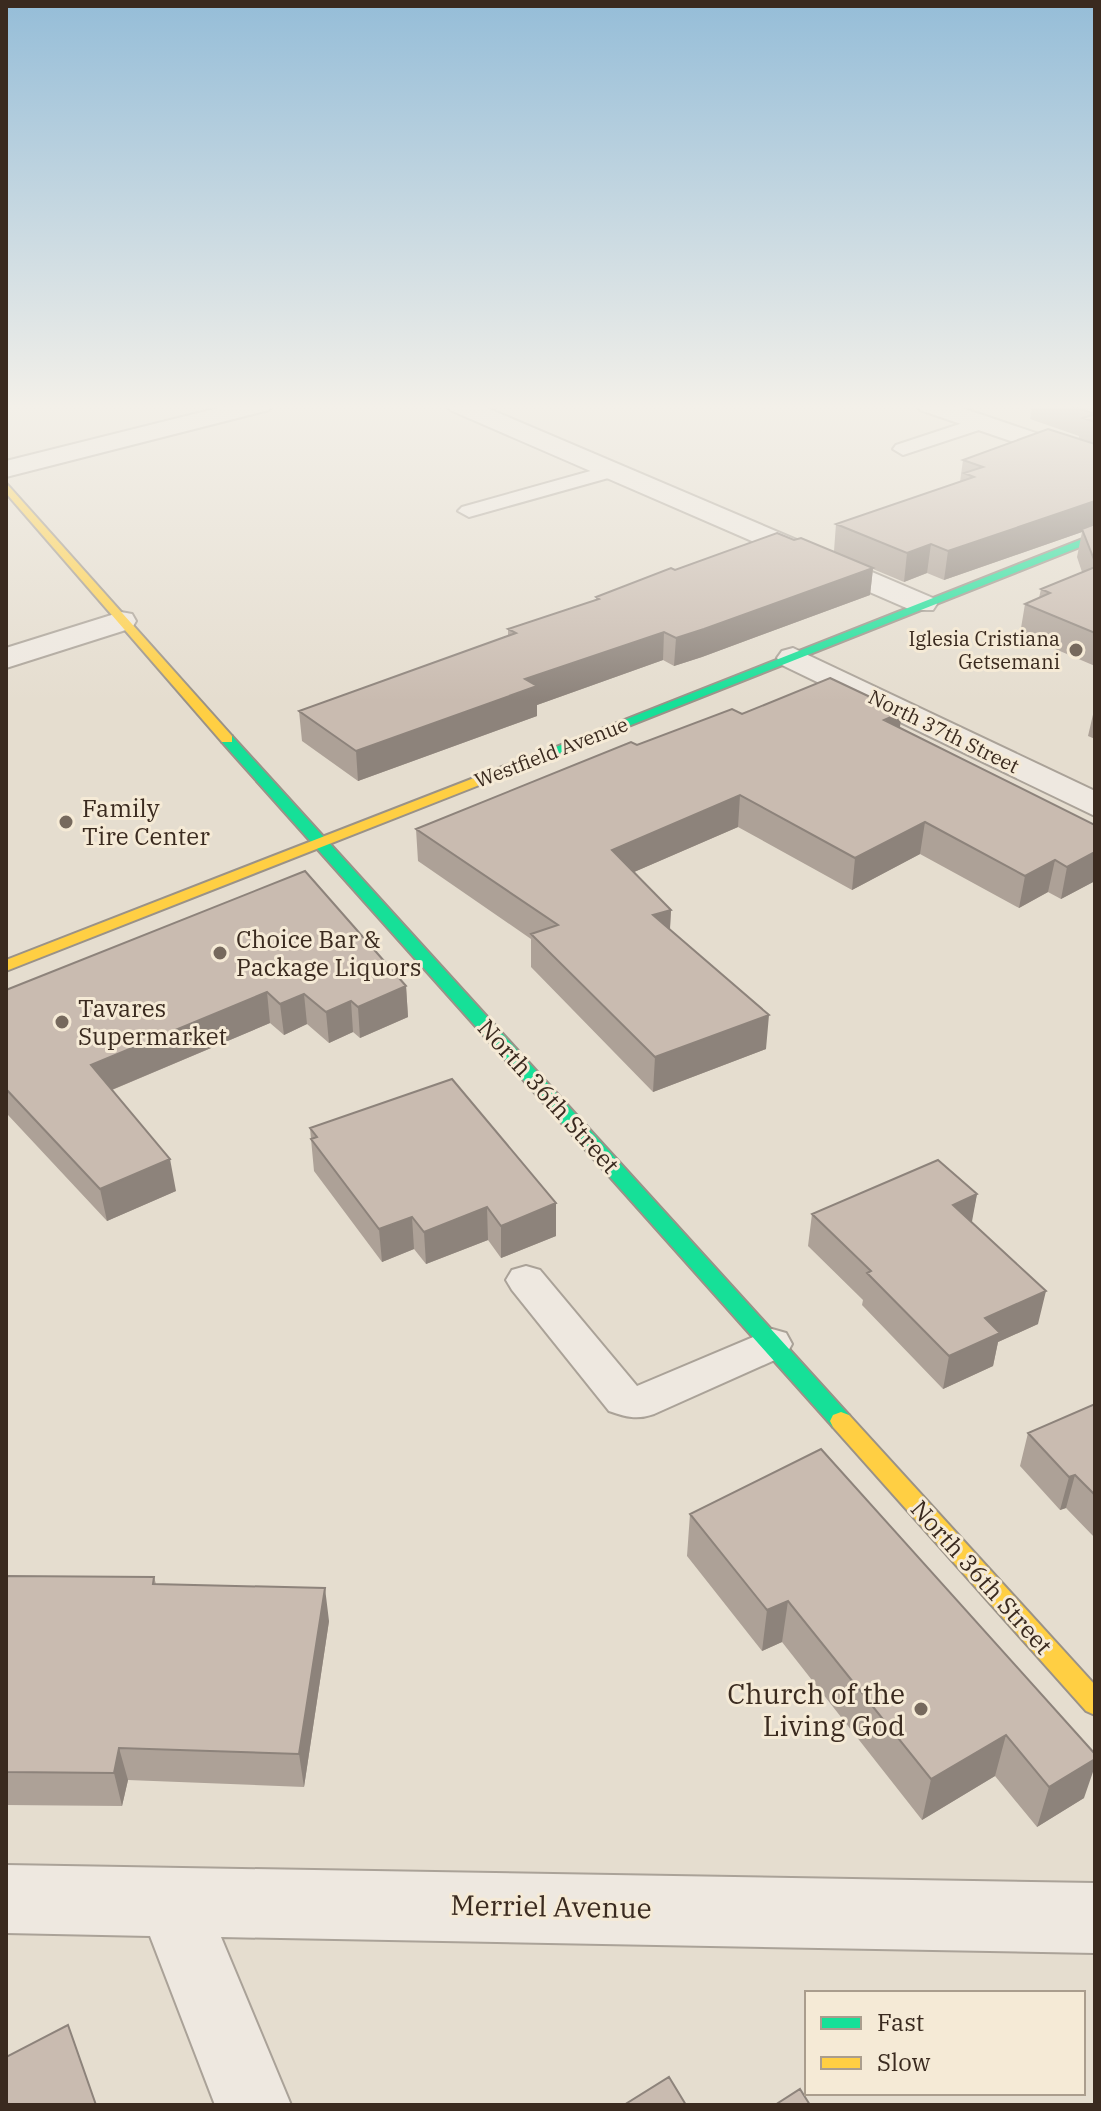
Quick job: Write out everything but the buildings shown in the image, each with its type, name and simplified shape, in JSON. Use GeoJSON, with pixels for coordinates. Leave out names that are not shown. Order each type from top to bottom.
{"type":"FeatureCollection","features":[{"type":"Feature","properties":{"kind":"street","name":"North 36th Street"},"geometry":{"type":"LineString","coordinates":[[21,504],[121,621],[1095,1703]]}},
{"type":"Feature","properties":{"kind":"street"},"geometry":{"type":"LineString","coordinates":[[688,504],[922,604]]}},
{"type":"Feature","properties":{"kind":"street","name":"Westfield Avenue"},"geometry":{"type":"LineString","coordinates":[[6,966],[1095,537]]}},
{"type":"Feature","properties":{"kind":"street"},"geometry":{"type":"LineString","coordinates":[[6,658],[121,621]]}},
{"type":"Feature","properties":{"kind":"street","name":"North 37th Street"},"geometry":{"type":"LineString","coordinates":[[793,658],[1095,805]]}},
{"type":"Feature","properties":{"kind":"street","name":"Merriel Avenue"},"geometry":{"type":"LineString","coordinates":[[6,1899],[446,1904],[1095,1918]]}},
{"type":"Feature","properties":{"kind":"street"},"geometry":{"type":"LineString","coordinates":[[172,1903],[253,2105]]}},
{"type":"Feature","properties":{"kind":"lane"},"geometry":{"type":"LineString","coordinates":[[469,511],[496,504]]}},
{"type":"Feature","properties":{"kind":"lane"},"geometry":{"type":"LineString","coordinates":[[526,1280],[624,1400],[639,1403],[772,1344]]}},
{"type":"Feature","properties":{"kind":"traffic: fast"},"geometry":{"type":"LineString","coordinates":[[520,764],[1095,537]]}},
{"type":"Feature","properties":{"kind":"traffic: fast"},"geometry":{"type":"LineString","coordinates":[[227,739],[841,1421]]}},
{"type":"Feature","properties":{"kind":"traffic: slow"},"geometry":{"type":"LineString","coordinates":[[21,504],[227,739]]}},
{"type":"Feature","properties":{"kind":"traffic: slow"},"geometry":{"type":"LineString","coordinates":[[6,966],[520,764]]}},
{"type":"Feature","properties":{"kind":"traffic: slow"},"geometry":{"type":"LineString","coordinates":[[841,1421],[1095,1703]]}},
{"type":"Feature","properties":{"kind":"place","name":"Iglesia Cristiana Getsemani"},"geometry":{"type":"Point","coordinates":[1076,650]}},
{"type":"Feature","properties":{"kind":"place","name":"Family Tire Center"},"geometry":{"type":"Point","coordinates":[66,822]}},
{"type":"Feature","properties":{"kind":"place","name":"Choice Bar & Package Liquors"},"geometry":{"type":"Point","coordinates":[220,953]}},
{"type":"Feature","properties":{"kind":"place","name":"Tavares Supermarket"},"geometry":{"type":"Point","coordinates":[62,1022]}},
{"type":"Feature","properties":{"kind":"place","name":"Church of the Living God"},"geometry":{"type":"Point","coordinates":[921,1709]}}]}
